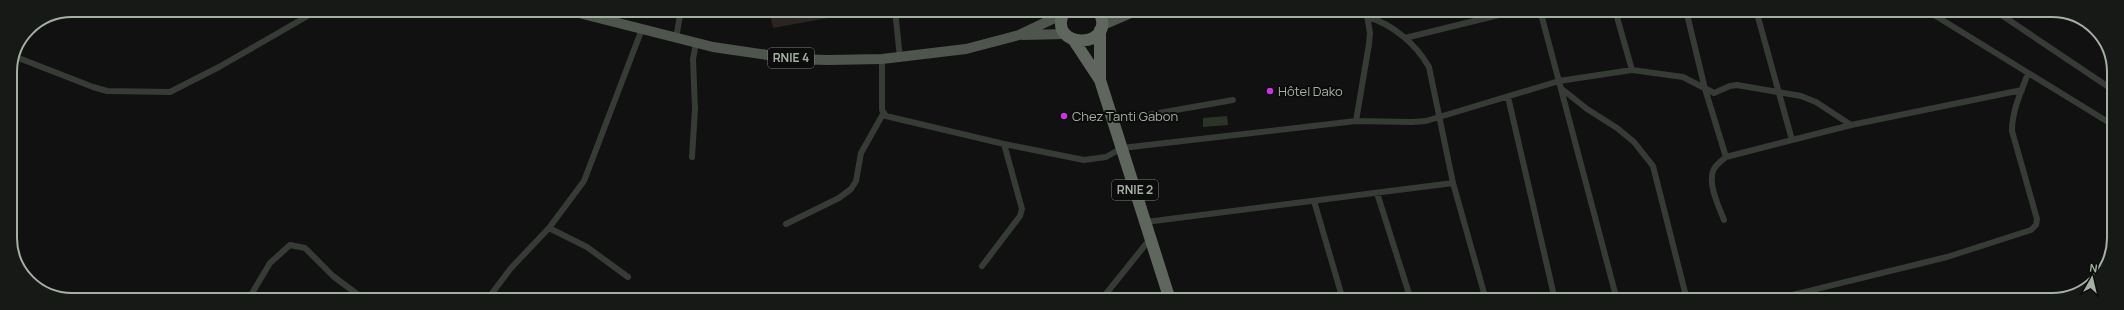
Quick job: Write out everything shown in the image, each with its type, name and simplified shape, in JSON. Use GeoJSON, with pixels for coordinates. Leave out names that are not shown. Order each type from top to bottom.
{"type":"FeatureCollection","features":[{"type":"Feature","properties":{"kind":"highway"},"geometry":{"type":"LineString","coordinates":[[1063,17],[1062,23],[1069,37],[1100,80]]}},
{"type":"Feature","properties":{"kind":"highway"},"geometry":{"type":"LineString","coordinates":[[1100,80],[1101,17]]}},
{"type":"Feature","properties":{"kind":"highway"},"geometry":{"type":"LineString","coordinates":[[1069,37],[1080,41],[1088,40],[1095,36],[1101,28]]}},
{"type":"Feature","properties":{"kind":"highway","name":"RNIE 2"},"geometry":{"type":"LineString","coordinates":[[1100,80],[1168,293]]}},
{"type":"Feature","properties":{"kind":"main road","name":"RNIE 4"},"geometry":{"type":"LineString","coordinates":[[593,17],[696,43],[795,59],[900,58],[966,49],[1019,35],[1054,17]]}},
{"type":"Feature","properties":{"kind":"main road"},"geometry":{"type":"LineString","coordinates":[[1101,28],[1124,17]]}},
{"type":"Feature","properties":{"kind":"main road","name":"RNIE 4"},"geometry":{"type":"LineString","coordinates":[[1019,35],[1069,37]]}},
{"type":"Feature","properties":{"kind":"street"},"geometry":{"type":"LineString","coordinates":[[19,58],[93,88],[107,91],[170,92],[219,67],[306,17]]}},
{"type":"Feature","properties":{"kind":"street"},"geometry":{"type":"LineString","coordinates":[[676,38],[680,17]]}},
{"type":"Feature","properties":{"kind":"street"},"geometry":{"type":"LineString","coordinates":[[895,17],[900,58]]}},
{"type":"Feature","properties":{"kind":"street"},"geometry":{"type":"LineString","coordinates":[[1356,121],[1369,44],[1367,17]]}},
{"type":"Feature","properties":{"kind":"street"},"geometry":{"type":"LineString","coordinates":[[1372,17],[1405,38],[1423,56],[1429,66],[1453,183],[1484,293]]}},
{"type":"Feature","properties":{"kind":"street"},"geometry":{"type":"LineString","coordinates":[[1405,38],[1490,17]]}},
{"type":"Feature","properties":{"kind":"street"},"geometry":{"type":"LineString","coordinates":[[1542,17],[1616,293]]}},
{"type":"Feature","properties":{"kind":"street"},"geometry":{"type":"LineString","coordinates":[[1617,17],[1632,70]]}},
{"type":"Feature","properties":{"kind":"street"},"geometry":{"type":"LineString","coordinates":[[1688,17],[1705,88],[1726,157]]}},
{"type":"Feature","properties":{"kind":"street"},"geometry":{"type":"LineString","coordinates":[[1758,17],[1792,140]]}},
{"type":"Feature","properties":{"kind":"street"},"geometry":{"type":"LineString","coordinates":[[1937,17],[2107,121]]}},
{"type":"Feature","properties":{"kind":"street"},"geometry":{"type":"LineString","coordinates":[[2004,17],[2107,86]]}},
{"type":"Feature","properties":{"kind":"street"},"geometry":{"type":"LineString","coordinates":[[491,293],[511,268],[549,228],[584,181],[642,30]]}},
{"type":"Feature","properties":{"kind":"street"},"geometry":{"type":"LineString","coordinates":[[692,157],[695,116],[693,74],[696,43]]}},
{"type":"Feature","properties":{"kind":"street"},"geometry":{"type":"LineString","coordinates":[[786,224],[839,198],[851,189],[856,182],[861,153],[883,114],[882,59]]}},
{"type":"Feature","properties":{"kind":"street"},"geometry":{"type":"LineString","coordinates":[[883,114],[894,118],[1004,144],[1084,160],[1106,157],[1122,148],[1356,121],[1426,121],[1559,81],[1632,70],[1683,77],[1714,93],[1730,86],[1737,85],[1778,91],[1809,99],[1851,125]]}},
{"type":"Feature","properties":{"kind":"street"},"geometry":{"type":"LineString","coordinates":[[1801,293],[1940,259],[2031,230],[2036,225],[2037,219],[2012,131],[2012,118],[2028,73]]}},
{"type":"Feature","properties":{"kind":"street"},"geometry":{"type":"LineString","coordinates":[[1562,88],[1587,109],[1617,128],[1634,142],[1653,166],[1685,293]]}},
{"type":"Feature","properties":{"kind":"street"},"geometry":{"type":"LineString","coordinates":[[1724,220],[1717,202],[1712,172],[1726,157],[1851,125],[2022,90]]}},
{"type":"Feature","properties":{"kind":"street"},"geometry":{"type":"LineString","coordinates":[[1508,97],[1553,293]]}},
{"type":"Feature","properties":{"kind":"street"},"geometry":{"type":"LineString","coordinates":[[1113,121],[1233,100]]}},
{"type":"Feature","properties":{"kind":"street"},"geometry":{"type":"LineString","coordinates":[[982,266],[1020,216],[1022,209],[1004,144]]}},
{"type":"Feature","properties":{"kind":"street"},"geometry":{"type":"LineString","coordinates":[[1146,222],[1453,183]]}},
{"type":"Feature","properties":{"kind":"street"},"geometry":{"type":"LineString","coordinates":[[1377,193],[1409,293]]}},
{"type":"Feature","properties":{"kind":"street"},"geometry":{"type":"LineString","coordinates":[[1314,201],[1341,293]]}},
{"type":"Feature","properties":{"kind":"street"},"geometry":{"type":"LineString","coordinates":[[549,228],[587,247],[628,276]]}},
{"type":"Feature","properties":{"kind":"street"},"geometry":{"type":"LineString","coordinates":[[1107,293],[1151,238]]}},
{"type":"Feature","properties":{"kind":"street"},"geometry":{"type":"LineString","coordinates":[[252,293],[270,263],[290,245],[305,248],[333,276],[356,293]]}},
{"type":"Feature","properties":{"kind":"shaded area"},"geometry":{"type":"Polygon","coordinates":[[[771,17],[834,17],[773,28],[771,17]]]}},
{"type":"Feature","properties":{"kind":"shaded area"},"geometry":{"type":"Polygon","coordinates":[[[1227,116],[1228,125],[1203,127],[1203,118],[1227,116]]]}},
{"type":"Feature","properties":{"kind":"place","name":"Hôtel Dako"},"geometry":{"type":"Point","coordinates":[1270,91]}},
{"type":"Feature","properties":{"kind":"place","name":"Chez Tanti Gabon"},"geometry":{"type":"Point","coordinates":[1064,116]}}]}
